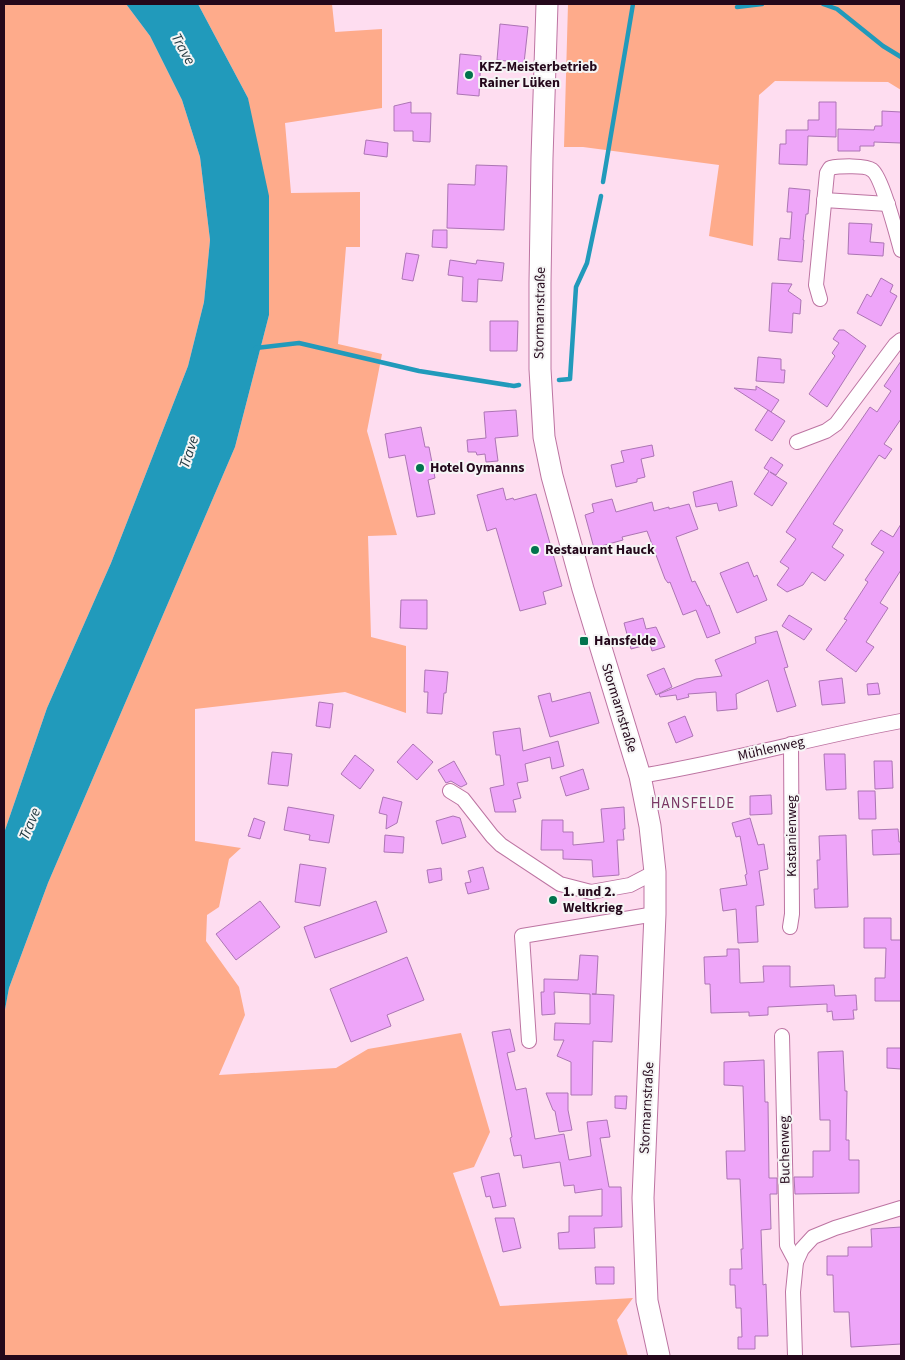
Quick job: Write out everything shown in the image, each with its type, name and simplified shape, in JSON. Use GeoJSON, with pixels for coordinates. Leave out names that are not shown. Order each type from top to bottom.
{"type":"FeatureCollection","features":[{"type":"Feature","properties":{"kind":"main road","name":"Stormarnstraße"},"geometry":{"type":"LineString","coordinates":[[547,4],[540,312],[540,369],[544,436],[552,476],[583,589],[640,776],[650,826],[655,872],[655,914],[643,1198],[646,1301],[659,1356]]}},
{"type":"Feature","properties":{"kind":"street"},"geometry":{"type":"LineString","coordinates":[[820,299],[816,285],[827,173],[830,168],[872,169],[876,174],[888,204],[901,250]]}},
{"type":"Feature","properties":{"kind":"street"},"geometry":{"type":"LineString","coordinates":[[824,200],[888,204]]}},
{"type":"Feature","properties":{"kind":"street"},"geometry":{"type":"LineString","coordinates":[[797,442],[826,431],[836,424],[895,345],[901,340]]}},
{"type":"Feature","properties":{"kind":"street","name":"Mühlenweg"},"geometry":{"type":"LineString","coordinates":[[640,776],[901,722]]}},
{"type":"Feature","properties":{"kind":"street","name":"Kastanienweg"},"geometry":{"type":"LineString","coordinates":[[790,928],[792,914],[791,744]]}},
{"type":"Feature","properties":{"kind":"street"},"geometry":{"type":"LineString","coordinates":[[450,792],[463,799],[501,845],[560,884],[591,892],[630,885],[655,872]]}},
{"type":"Feature","properties":{"kind":"street"},"geometry":{"type":"LineString","coordinates":[[529,1041],[522,936],[655,914]]}},
{"type":"Feature","properties":{"kind":"street","name":"Buchenweg"},"geometry":{"type":"LineString","coordinates":[[782,1036],[787,1245],[796,1262]]}},
{"type":"Feature","properties":{"kind":"street","name":"Buchenweg"},"geometry":{"type":"LineString","coordinates":[[795,1356],[794,1292],[796,1262],[802,1249],[813,1237],[835,1228],[901,1208]]}},
{"type":"Feature","properties":{"kind":"shaded area"},"geometry":{"type":"Polygon","coordinates":[[[4,4],[126,4],[150,36],[182,100],[200,157],[210,240],[204,302],[188,366],[111,563],[47,708],[4,833],[4,4]]]}},
{"type":"Feature","properties":{"kind":"shaded area"},"geometry":{"type":"Polygon","coordinates":[[[198,4],[332,4],[335,32],[382,29],[382,108],[285,123],[291,193],[360,192],[360,247],[346,247],[338,344],[382,354],[367,431],[397,535],[368,536],[371,637],[406,646],[406,713],[345,692],[195,709],[195,841],[241,848],[229,859],[219,907],[207,915],[206,941],[239,987],[245,1015],[219,1075],[336,1068],[368,1049],[461,1033],[490,1132],[474,1167],[453,1173],[500,1306],[633,1298],[617,1320],[628,1356],[4,1356],[4,1015],[9,988],[48,883],[235,447],[269,315],[248,98],[198,4]]]}},
{"type":"Feature","properties":{"kind":"shaded area"},"geometry":{"type":"Polygon","coordinates":[[[568,4],[901,4],[901,90],[888,82],[775,81],[759,95],[753,246],[709,236],[719,165],[583,147],[564,147],[568,4]]]}},
{"type":"Feature","properties":{"kind":"water","name":"Trave"},"geometry":{"type":"Polygon","coordinates":[[[126,4],[198,4],[248,98],[269,196],[269,315],[235,447],[48,883],[9,988],[4,1015],[4,833],[47,708],[111,563],[188,366],[204,302],[210,240],[200,157],[182,100],[150,36],[126,4]]]}},
{"type":"Feature","properties":{"kind":"building"},"geometry":{"type":"Polygon","coordinates":[[[500,24],[528,27],[524,63],[497,60],[500,24]]]}},
{"type":"Feature","properties":{"kind":"building","name":"KFZ-Meisterbetrieb Rainer Lüken"},"geometry":{"type":"Polygon","coordinates":[[[460,54],[481,56],[479,96],[457,94],[460,54]]]}},
{"type":"Feature","properties":{"kind":"building"},"geometry":{"type":"Polygon","coordinates":[[[411,102],[411,113],[431,113],[430,142],[413,141],[413,131],[394,131],[394,106],[411,102]]]}},
{"type":"Feature","properties":{"kind":"building"},"geometry":{"type":"Polygon","coordinates":[[[819,102],[836,102],[836,137],[808,136],[807,165],[779,164],[780,144],[786,144],[786,130],[808,130],[808,120],[819,120],[819,102]]]}},
{"type":"Feature","properties":{"kind":"building"},"geometry":{"type":"Polygon","coordinates":[[[882,111],[901,112],[901,143],[874,142],[874,146],[860,146],[860,151],[838,151],[838,129],[874,130],[875,126],[882,126],[882,111]]]}},
{"type":"Feature","properties":{"kind":"building"},"geometry":{"type":"Polygon","coordinates":[[[366,140],[388,143],[387,157],[364,154],[366,140]]]}},
{"type":"Feature","properties":{"kind":"building"},"geometry":{"type":"Polygon","coordinates":[[[476,165],[507,166],[504,230],[447,228],[448,184],[475,185],[476,165]]]}},
{"type":"Feature","properties":{"kind":"building"},"geometry":{"type":"Polygon","coordinates":[[[789,188],[810,190],[802,262],[778,260],[780,238],[790,239],[792,212],[787,212],[789,188]]]}},
{"type":"Feature","properties":{"kind":"building"},"geometry":{"type":"Polygon","coordinates":[[[849,223],[872,224],[870,242],[884,243],[883,256],[848,254],[849,223]]]}},
{"type":"Feature","properties":{"kind":"building"},"geometry":{"type":"Polygon","coordinates":[[[433,230],[447,230],[447,248],[432,247],[433,230]]]}},
{"type":"Feature","properties":{"kind":"building"},"geometry":{"type":"Polygon","coordinates":[[[406,253],[419,255],[413,281],[402,279],[406,253]]]}},
{"type":"Feature","properties":{"kind":"building"},"geometry":{"type":"Polygon","coordinates":[[[450,260],[476,264],[477,260],[504,263],[502,281],[478,279],[477,302],[462,301],[463,277],[448,275],[450,260]]]}},
{"type":"Feature","properties":{"kind":"building"},"geometry":{"type":"Polygon","coordinates":[[[881,278],[893,285],[890,292],[897,296],[881,326],[857,313],[867,294],[871,297],[881,278]]]}},
{"type":"Feature","properties":{"kind":"building"},"geometry":{"type":"Polygon","coordinates":[[[772,283],[792,284],[788,291],[801,300],[800,314],[793,313],[792,333],[769,331],[772,283]]]}},
{"type":"Feature","properties":{"kind":"building"},"geometry":{"type":"Polygon","coordinates":[[[490,321],[518,321],[517,351],[490,351],[490,321]]]}},
{"type":"Feature","properties":{"kind":"building"},"geometry":{"type":"Polygon","coordinates":[[[839,330],[844,330],[866,346],[827,407],[809,394],[835,356],[832,353],[839,343],[833,339],[839,330]]]}},
{"type":"Feature","properties":{"kind":"building"},"geometry":{"type":"Polygon","coordinates":[[[758,357],[781,359],[781,370],[785,370],[784,383],[756,381],[758,357]]]}},
{"type":"Feature","properties":{"kind":"building"},"geometry":{"type":"Polygon","coordinates":[[[901,361],[901,419],[884,444],[892,449],[885,459],[879,455],[833,524],[843,530],[832,547],[844,555],[825,581],[812,572],[803,585],[787,592],[777,585],[789,568],[780,562],[796,539],[786,532],[870,407],[877,412],[891,391],[884,386],[901,361]]]}},
{"type":"Feature","properties":{"kind":"building"},"geometry":{"type":"Polygon","coordinates":[[[756,386],[779,400],[771,412],[734,388],[756,390],[756,386]]]}},
{"type":"Feature","properties":{"kind":"building"},"geometry":{"type":"Polygon","coordinates":[[[516,410],[518,436],[495,438],[498,461],[486,462],[485,454],[477,455],[476,452],[468,452],[467,440],[486,438],[484,412],[516,410]]]}},
{"type":"Feature","properties":{"kind":"building"},"geometry":{"type":"Polygon","coordinates":[[[768,410],[785,421],[772,441],[755,430],[768,410]]]}},
{"type":"Feature","properties":{"kind":"building","name":"Hotel Oymanns"},"geometry":{"type":"Polygon","coordinates":[[[421,427],[425,447],[429,447],[435,478],[428,480],[435,514],[417,517],[405,455],[389,458],[385,434],[421,427]]]}},
{"type":"Feature","properties":{"kind":"building"},"geometry":{"type":"Polygon","coordinates":[[[652,445],[654,456],[641,459],[645,477],[637,479],[637,482],[616,487],[611,465],[624,462],[621,451],[652,445]]]}},
{"type":"Feature","properties":{"kind":"building"},"geometry":{"type":"Polygon","coordinates":[[[771,457],[783,465],[776,475],[770,472],[787,483],[772,506],[754,494],[769,471],[764,468],[771,457]]]}},
{"type":"Feature","properties":{"kind":"building"},"geometry":{"type":"Polygon","coordinates":[[[732,481],[737,506],[719,511],[717,503],[696,507],[693,492],[732,481]]]}},
{"type":"Feature","properties":{"kind":"building"},"geometry":{"type":"Polygon","coordinates":[[[503,488],[506,500],[513,498],[514,500],[536,494],[562,586],[543,592],[546,604],[520,611],[496,528],[487,531],[477,495],[503,488]]]}},
{"type":"Feature","properties":{"kind":"building"},"geometry":{"type":"Polygon","coordinates":[[[612,499],[616,512],[652,502],[654,511],[689,504],[698,529],[676,537],[692,582],[695,581],[707,606],[709,605],[720,633],[707,638],[696,610],[683,615],[670,582],[668,583],[665,579],[647,531],[622,537],[623,540],[594,548],[585,515],[594,512],[592,504],[612,499]]]}},
{"type":"Feature","properties":{"kind":"building"},"geometry":{"type":"Polygon","coordinates":[[[901,524],[901,570],[880,603],[888,608],[866,642],[874,647],[856,672],[826,650],[847,620],[844,619],[868,582],[865,580],[884,552],[871,544],[881,530],[893,537],[901,524]]]}},
{"type":"Feature","properties":{"kind":"building"},"geometry":{"type":"Polygon","coordinates":[[[748,562],[754,577],[757,575],[767,600],[737,613],[720,573],[748,562]]]}},
{"type":"Feature","properties":{"kind":"building"},"geometry":{"type":"Polygon","coordinates":[[[401,600],[427,600],[427,629],[400,628],[401,600]]]}},
{"type":"Feature","properties":{"kind":"building"},"geometry":{"type":"Polygon","coordinates":[[[789,615],[812,629],[804,640],[782,626],[789,615]]]}},
{"type":"Feature","properties":{"kind":"building"},"geometry":{"type":"Polygon","coordinates":[[[643,618],[646,629],[656,627],[665,647],[652,651],[650,644],[631,649],[624,623],[643,618]]]}},
{"type":"Feature","properties":{"kind":"building"},"geometry":{"type":"Polygon","coordinates":[[[777,631],[788,667],[784,668],[796,706],[777,712],[768,680],[736,694],[737,709],[717,711],[716,692],[688,694],[689,697],[677,700],[676,695],[660,697],[659,694],[696,679],[722,676],[715,660],[756,643],[755,637],[777,631]]]}},
{"type":"Feature","properties":{"kind":"building"},"geometry":{"type":"Polygon","coordinates":[[[664,668],[672,687],[656,695],[647,675],[664,668]]]}},
{"type":"Feature","properties":{"kind":"building"},"geometry":{"type":"Polygon","coordinates":[[[425,670],[448,672],[442,714],[427,713],[428,692],[424,692],[425,670]]]}},
{"type":"Feature","properties":{"kind":"building"},"geometry":{"type":"Polygon","coordinates":[[[842,678],[845,703],[822,705],[819,681],[842,678]]]}},
{"type":"Feature","properties":{"kind":"building"},"geometry":{"type":"Polygon","coordinates":[[[878,683],[880,694],[868,695],[867,684],[878,683]]]}},
{"type":"Feature","properties":{"kind":"building"},"geometry":{"type":"Polygon","coordinates":[[[590,692],[599,723],[550,737],[538,696],[550,693],[552,702],[590,692]]]}},
{"type":"Feature","properties":{"kind":"building"},"geometry":{"type":"Polygon","coordinates":[[[319,702],[333,704],[330,728],[316,726],[319,702]]]}},
{"type":"Feature","properties":{"kind":"building"},"geometry":{"type":"Polygon","coordinates":[[[685,716],[693,736],[676,743],[668,723],[685,716]]]}},
{"type":"Feature","properties":{"kind":"building"},"geometry":{"type":"Polygon","coordinates":[[[520,728],[523,751],[558,741],[564,766],[552,769],[550,757],[525,764],[528,781],[517,783],[521,798],[513,800],[516,812],[495,812],[490,788],[504,785],[500,755],[496,755],[493,732],[520,728]]]}},
{"type":"Feature","properties":{"kind":"building"},"geometry":{"type":"Polygon","coordinates":[[[413,744],[433,762],[417,780],[397,762],[413,744]]]}},
{"type":"Feature","properties":{"kind":"building"},"geometry":{"type":"Polygon","coordinates":[[[272,752],[292,754],[288,786],[268,784],[272,752]]]}},
{"type":"Feature","properties":{"kind":"building"},"geometry":{"type":"Polygon","coordinates":[[[824,754],[845,754],[846,789],[826,790],[824,754]]]}},
{"type":"Feature","properties":{"kind":"building"},"geometry":{"type":"Polygon","coordinates":[[[355,755],[374,770],[360,789],[341,774],[355,755]]]}},
{"type":"Feature","properties":{"kind":"building"},"geometry":{"type":"Polygon","coordinates":[[[454,761],[467,784],[461,787],[451,781],[446,783],[438,770],[454,761]]]}},
{"type":"Feature","properties":{"kind":"building"},"geometry":{"type":"Polygon","coordinates":[[[874,761],[892,761],[893,788],[875,789],[874,761]]]}},
{"type":"Feature","properties":{"kind":"building"},"geometry":{"type":"Polygon","coordinates":[[[583,769],[589,789],[566,796],[560,777],[583,769]]]}},
{"type":"Feature","properties":{"kind":"building"},"geometry":{"type":"Polygon","coordinates":[[[858,791],[875,791],[876,819],[859,819],[858,791]]]}},
{"type":"Feature","properties":{"kind":"building"},"geometry":{"type":"Polygon","coordinates":[[[771,795],[772,814],[750,815],[750,796],[771,795]]]}},
{"type":"Feature","properties":{"kind":"building"},"geometry":{"type":"Polygon","coordinates":[[[383,797],[402,802],[397,823],[386,829],[387,815],[379,813],[383,797]]]}},
{"type":"Feature","properties":{"kind":"building"},"geometry":{"type":"Polygon","coordinates":[[[288,807],[334,815],[329,843],[309,840],[310,835],[284,830],[288,807]]]}},
{"type":"Feature","properties":{"kind":"building"},"geometry":{"type":"Polygon","coordinates":[[[624,807],[624,840],[617,840],[619,875],[593,877],[592,860],[563,859],[563,850],[541,850],[542,820],[563,820],[563,832],[573,832],[573,845],[604,842],[601,809],[624,807]]]}},
{"type":"Feature","properties":{"kind":"building"},"geometry":{"type":"Polygon","coordinates":[[[453,816],[460,818],[466,837],[442,844],[436,821],[453,816]]]}},
{"type":"Feature","properties":{"kind":"building"},"geometry":{"type":"Polygon","coordinates":[[[254,818],[265,822],[260,839],[248,836],[254,818]]]}},
{"type":"Feature","properties":{"kind":"building"},"geometry":{"type":"Polygon","coordinates":[[[750,818],[758,845],[764,844],[768,869],[759,871],[764,905],[756,906],[758,942],[738,943],[736,909],[723,911],[720,889],[747,885],[745,875],[747,874],[740,836],[736,837],[732,823],[750,818]]]}},
{"type":"Feature","properties":{"kind":"building"},"geometry":{"type":"Polygon","coordinates":[[[898,829],[901,854],[873,855],[872,830],[898,829]]]}},
{"type":"Feature","properties":{"kind":"building"},"geometry":{"type":"Polygon","coordinates":[[[385,835],[404,837],[403,853],[384,852],[385,835]]]}},
{"type":"Feature","properties":{"kind":"building"},"geometry":{"type":"Polygon","coordinates":[[[846,835],[848,907],[815,908],[814,889],[818,889],[817,860],[820,860],[819,836],[846,835]]]}},
{"type":"Feature","properties":{"kind":"building"},"geometry":{"type":"Polygon","coordinates":[[[300,864],[326,868],[320,906],[295,902],[300,864]]]}},
{"type":"Feature","properties":{"kind":"building"},"geometry":{"type":"Polygon","coordinates":[[[483,867],[489,889],[468,894],[465,883],[471,882],[468,871],[483,867]]]}},
{"type":"Feature","properties":{"kind":"building"},"geometry":{"type":"Polygon","coordinates":[[[441,868],[442,880],[429,883],[427,870],[441,868]]]}},
{"type":"Feature","properties":{"kind":"building"},"geometry":{"type":"Polygon","coordinates":[[[260,901],[280,927],[236,960],[216,934],[260,901]]]}},
{"type":"Feature","properties":{"kind":"building"},"geometry":{"type":"Polygon","coordinates":[[[376,901],[387,932],[315,958],[304,927],[376,901]]]}},
{"type":"Feature","properties":{"kind":"building"},"geometry":{"type":"Polygon","coordinates":[[[864,918],[891,918],[891,940],[901,940],[901,1001],[875,1001],[875,978],[885,978],[886,948],[864,948],[864,918]]]}},
{"type":"Feature","properties":{"kind":"building"},"geometry":{"type":"Polygon","coordinates":[[[727,949],[739,949],[740,983],[764,982],[763,966],[790,966],[790,987],[834,985],[835,996],[856,995],[857,1010],[853,1010],[854,1019],[833,1020],[832,1011],[827,1012],[827,1004],[768,1007],[768,1015],[749,1016],[749,1012],[711,1013],[710,984],[705,984],[704,957],[727,956],[727,949]]]}},
{"type":"Feature","properties":{"kind":"building"},"geometry":{"type":"Polygon","coordinates":[[[580,955],[598,956],[596,994],[592,994],[614,995],[612,1042],[593,1041],[592,1095],[571,1095],[571,1062],[557,1056],[564,1040],[554,1040],[555,1023],[590,1024],[590,994],[554,992],[555,1014],[542,1015],[541,992],[544,992],[544,979],[578,980],[580,955]]]}},
{"type":"Feature","properties":{"kind":"building"},"geometry":{"type":"Polygon","coordinates":[[[407,957],[424,1000],[387,1015],[391,1026],[351,1042],[330,989],[407,957]]]}},
{"type":"Feature","properties":{"kind":"building"},"geometry":{"type":"Polygon","coordinates":[[[510,1029],[515,1051],[507,1053],[516,1090],[526,1088],[535,1139],[564,1134],[569,1160],[591,1156],[587,1122],[607,1120],[610,1137],[600,1138],[609,1187],[621,1187],[622,1227],[594,1228],[595,1248],[559,1249],[558,1233],[569,1232],[569,1216],[602,1216],[602,1189],[575,1193],[574,1185],[564,1186],[560,1162],[523,1168],[521,1155],[514,1156],[492,1032],[510,1029]]]}},
{"type":"Feature","properties":{"kind":"building"},"geometry":{"type":"Polygon","coordinates":[[[887,1048],[901,1048],[901,1069],[887,1068],[887,1048]]]}},
{"type":"Feature","properties":{"kind":"building"},"geometry":{"type":"Polygon","coordinates":[[[843,1051],[845,1091],[847,1091],[846,1140],[849,1140],[849,1160],[859,1160],[859,1193],[795,1194],[794,1177],[813,1177],[813,1151],[830,1151],[830,1120],[820,1120],[818,1052],[843,1051]]]}},
{"type":"Feature","properties":{"kind":"building"},"geometry":{"type":"Polygon","coordinates":[[[764,1060],[765,1102],[768,1102],[769,1178],[777,1178],[777,1194],[770,1194],[771,1229],[761,1230],[763,1285],[766,1284],[768,1336],[755,1336],[755,1349],[738,1349],[738,1337],[742,1337],[741,1308],[736,1308],[735,1285],[730,1285],[730,1269],[742,1269],[740,1179],[727,1179],[726,1151],[745,1151],[743,1086],[724,1085],[724,1062],[764,1060]]]}},
{"type":"Feature","properties":{"kind":"building"},"geometry":{"type":"Polygon","coordinates":[[[546,1093],[568,1093],[568,1110],[572,1130],[559,1132],[555,1111],[546,1093]]]}},
{"type":"Feature","properties":{"kind":"building"},"geometry":{"type":"Polygon","coordinates":[[[615,1096],[627,1096],[626,1109],[615,1108],[615,1096]]]}},
{"type":"Feature","properties":{"kind":"building"},"geometry":{"type":"Polygon","coordinates":[[[499,1173],[506,1206],[493,1208],[490,1196],[486,1197],[481,1177],[499,1173]]]}},
{"type":"Feature","properties":{"kind":"building"},"geometry":{"type":"Polygon","coordinates":[[[495,1218],[514,1218],[521,1248],[503,1252],[495,1218]]]}},
{"type":"Feature","properties":{"kind":"building"},"geometry":{"type":"Polygon","coordinates":[[[901,1227],[901,1344],[851,1347],[849,1312],[834,1312],[833,1275],[827,1275],[827,1256],[848,1256],[848,1247],[872,1247],[871,1229],[901,1227]]]}},
{"type":"Feature","properties":{"kind":"building"},"geometry":{"type":"Polygon","coordinates":[[[595,1267],[614,1267],[614,1284],[596,1284],[595,1267]]]}},
{"type":"Feature","properties":{"kind":"waterway"},"geometry":{"type":"LineString","coordinates":[[603,182],[633,4]]}},
{"type":"Feature","properties":{"kind":"waterway"},"geometry":{"type":"LineString","coordinates":[[737,7],[762,4]]}},
{"type":"Feature","properties":{"kind":"waterway"},"geometry":{"type":"LineString","coordinates":[[823,4],[837,9],[883,46],[901,57]]}},
{"type":"Feature","properties":{"kind":"waterway"},"geometry":{"type":"LineString","coordinates":[[559,380],[570,379],[576,287],[587,263],[601,196]]}},
{"type":"Feature","properties":{"kind":"waterway"},"geometry":{"type":"LineString","coordinates":[[256,348],[299,343],[419,371],[514,386],[519,385]]}},
{"type":"Feature","properties":{"kind":"place","name":"KFZ-Meisterbetrieb Rainer Lüken"},"geometry":{"type":"Point","coordinates":[469,75]}},
{"type":"Feature","properties":{"kind":"place","name":"Hotel Oymanns"},"geometry":{"type":"Point","coordinates":[420,468]}},
{"type":"Feature","properties":{"kind":"place","name":"Restaurant Hauck"},"geometry":{"type":"Point","coordinates":[535,550]}},
{"type":"Feature","properties":{"kind":"place","name":"Hansfelde"},"geometry":{"type":"Point","coordinates":[584,641]}},
{"type":"Feature","properties":{"kind":"place","name":"1. und 2. Weltkrieg"},"geometry":{"type":"Point","coordinates":[553,900]}},
{"type":"Feature","properties":{"kind":"district","name":"HANSFELDE"},"geometry":{"type":"Point","coordinates":[693,803]}}]}
